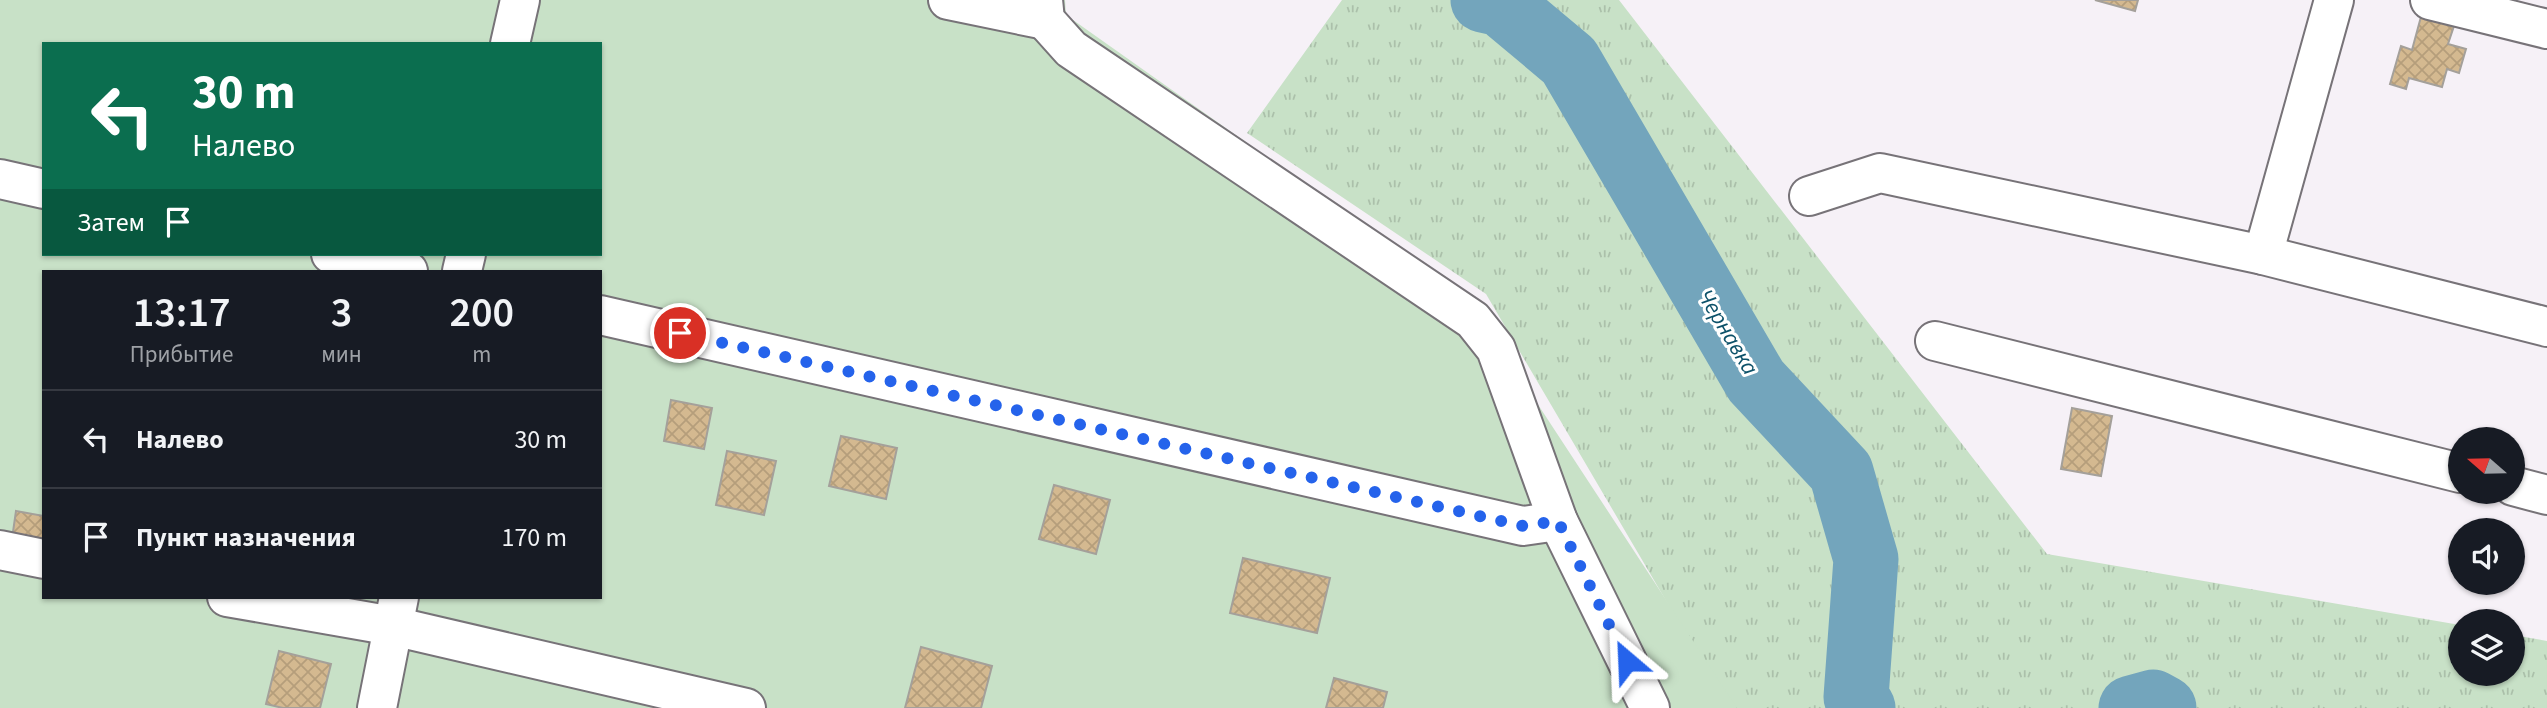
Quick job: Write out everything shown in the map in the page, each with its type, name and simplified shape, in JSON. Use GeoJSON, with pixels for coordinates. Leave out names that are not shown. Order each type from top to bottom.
{"type":"FeatureCollection","features":[{"type":"Feature","properties":{"kind":"lane"},"geometry":{"type":"LineString","coordinates":[[510,42],[520,0]]}},
{"type":"Feature","properties":{"kind":"lane"},"geometry":{"type":"LineString","coordinates":[[948,0],[1044,10],[1071,49],[1473,320],[1496,349],[1558,521],[1650,708]]}},
{"type":"Feature","properties":{"kind":"lane"},"geometry":{"type":"LineString","coordinates":[[2263,255],[2334,0]]}},
{"type":"Feature","properties":{"kind":"lane"},"geometry":{"type":"LineString","coordinates":[[2430,0],[2547,29]]}},
{"type":"Feature","properties":{"kind":"lane"},"geometry":{"type":"LineString","coordinates":[[1809,196],[1880,173],[2263,255],[2547,327]]}},
{"type":"Feature","properties":{"kind":"lane"},"geometry":{"type":"LineString","coordinates":[[0,179],[42,189]]}},
{"type":"Feature","properties":{"kind":"lane"},"geometry":{"type":"LineString","coordinates":[[340,256],[403,270]]}},
{"type":"Feature","properties":{"kind":"lane"},"geometry":{"type":"LineString","coordinates":[[602,315],[1523,526],[1558,521]]}},
{"type":"Feature","properties":{"kind":"lane"},"geometry":{"type":"LineString","coordinates":[[1935,341],[2448,470]]}},
{"type":"Feature","properties":{"kind":"lane"},"geometry":{"type":"LineString","coordinates":[[2525,489],[2547,495]]}},
{"type":"Feature","properties":{"kind":"lane"},"geometry":{"type":"LineString","coordinates":[[0,550],[42,559]]}},
{"type":"Feature","properties":{"kind":"lane"},"geometry":{"type":"LineString","coordinates":[[251,599],[396,611],[746,708]]}},
{"type":"Feature","properties":{"kind":"lane"},"geometry":{"type":"LineString","coordinates":[[377,708],[396,611]]}},
{"type":"Feature","properties":{"kind":"green space"},"geometry":{"type":"Polygon","coordinates":[[[0,0],[1065,0],[1066,15],[1470,301],[1737,708],[0,708],[0,0]]]}},
{"type":"Feature","properties":{"kind":"green space"},"geometry":{"type":"Polygon","coordinates":[[[1342,0],[1619,0],[2047,554],[2448,623],[2448,686],[2525,686],[2525,637],[2547,641],[2547,708],[1729,708],[1486,294],[1247,133],[1342,0]]]}},
{"type":"Feature","properties":{"kind":"building"},"geometry":{"type":"Polygon","coordinates":[[[2095,0],[2138,0],[2135,11],[2095,0]]]}},
{"type":"Feature","properties":{"kind":"building"},"geometry":{"type":"Polygon","coordinates":[[[2422,13],[2455,23],[2448,44],[2466,49],[2459,73],[2447,69],[2442,87],[2409,78],[2406,89],[2390,84],[2401,46],[2412,50],[2422,13]]]}},
{"type":"Feature","properties":{"kind":"building"},"geometry":{"type":"Polygon","coordinates":[[[671,400],[712,408],[704,449],[664,441],[671,400]]]}},
{"type":"Feature","properties":{"kind":"building"},"geometry":{"type":"Polygon","coordinates":[[[2072,408],[2112,416],[2101,476],[2061,469],[2072,408]]]}},
{"type":"Feature","properties":{"kind":"building"},"geometry":{"type":"Polygon","coordinates":[[[841,436],[897,448],[886,499],[829,486],[841,436]]]}},
{"type":"Feature","properties":{"kind":"building"},"geometry":{"type":"Polygon","coordinates":[[[727,451],[776,461],[764,515],[716,505],[727,451]]]}},
{"type":"Feature","properties":{"kind":"building"},"geometry":{"type":"Polygon","coordinates":[[[1054,485],[1110,500],[1096,554],[1039,539],[1054,485]]]}},
{"type":"Feature","properties":{"kind":"building"},"geometry":{"type":"Polygon","coordinates":[[[16,511],[42,516],[42,544],[12,539],[16,511]]]}},
{"type":"Feature","properties":{"kind":"building"},"geometry":{"type":"Polygon","coordinates":[[[1243,558],[1330,578],[1317,633],[1230,613],[1243,558]]]}},
{"type":"Feature","properties":{"kind":"building"},"geometry":{"type":"Polygon","coordinates":[[[921,647],[992,666],[981,708],[905,708],[921,647]]]}},
{"type":"Feature","properties":{"kind":"building"},"geometry":{"type":"Polygon","coordinates":[[[279,651],[331,664],[320,708],[283,708],[266,704],[279,651]]]}},
{"type":"Feature","properties":{"kind":"building"},"geometry":{"type":"Polygon","coordinates":[[[1334,678],[1387,692],[1383,708],[1326,708],[1334,678]]]}},
{"type":"Feature","properties":{"kind":"waterway","name":"Чернавка"},"geometry":{"type":"LineString","coordinates":[[1483,0],[1501,4],[1569,61],[1756,381],[1841,472],[1866,559],[1856,697],[1863,708]]}},
{"type":"Feature","properties":{"kind":"waterway","name":"Чернавка"},"geometry":{"type":"LineString","coordinates":[[2131,708],[2153,702],[2164,708]]}},
{"type":"Feature","properties":{"kind":"route"},"geometry":{"type":"LineString","coordinates":[[680,333],[1523,526],[1558,521],[1627,661]]}}]}
